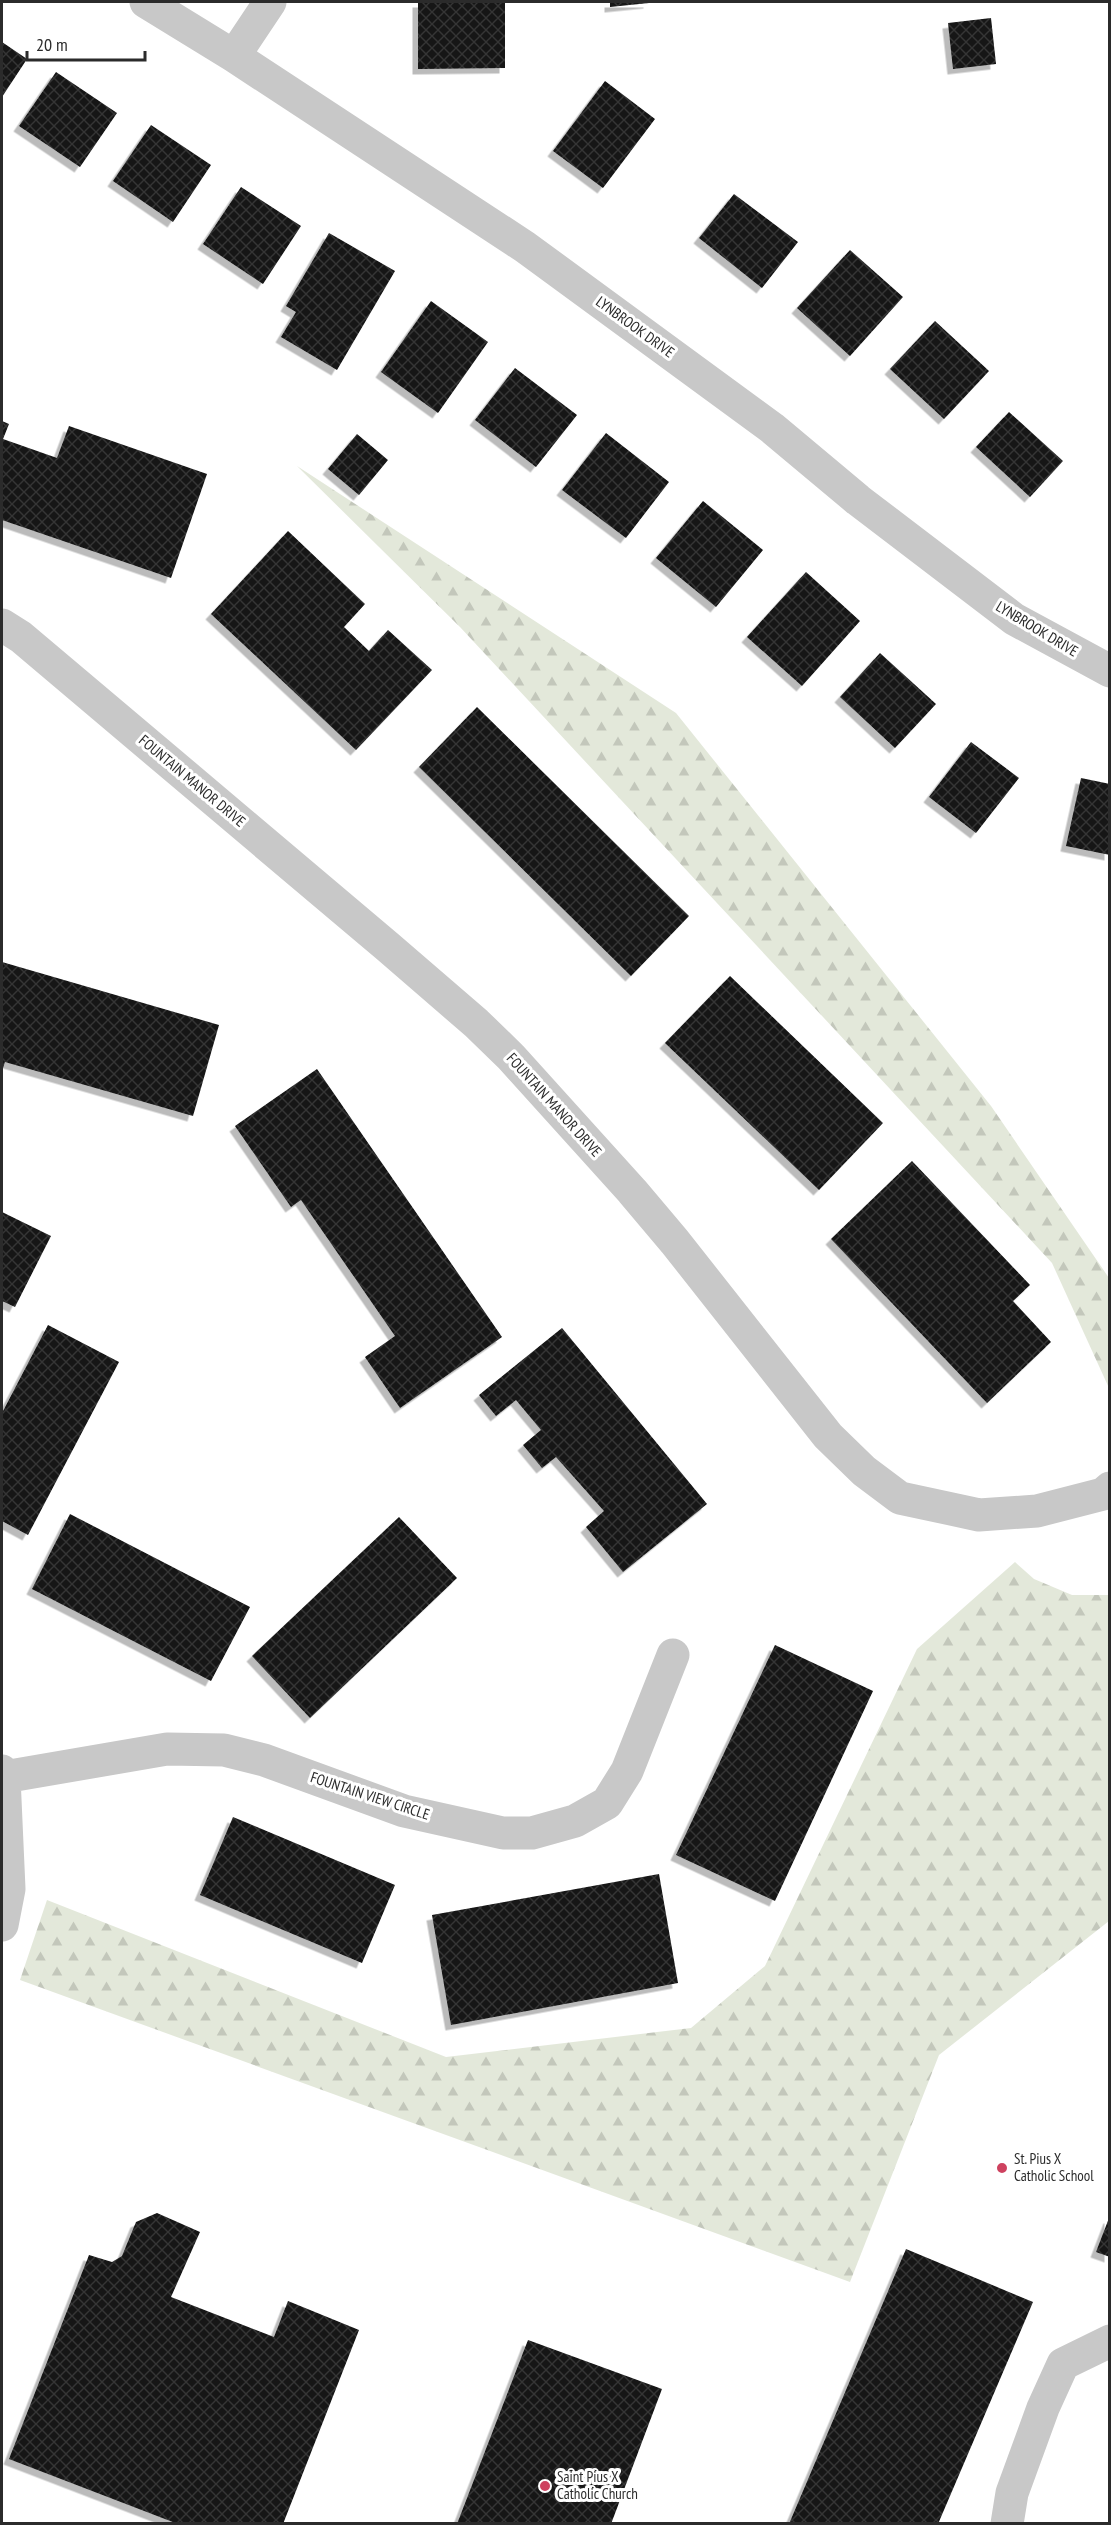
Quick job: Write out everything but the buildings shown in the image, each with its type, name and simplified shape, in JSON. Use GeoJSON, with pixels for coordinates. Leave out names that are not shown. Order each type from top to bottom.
{"type":"FeatureCollection","features":[{"type":"Feature","properties":{"kind":"street","name":"LYNBROOK DRIVE"},"geometry":{"type":"LineString","coordinates":[[146,2],[234,56],[525,247],[772,429],[858,500],[1014,619],[1110,670]]}},
{"type":"Feature","properties":{"kind":"street"},"geometry":{"type":"LineString","coordinates":[[234,56],[270,2]]}},
{"type":"Feature","properties":{"kind":"street","name":"FOUNTAIN MANOR DRIVE"},"geometry":{"type":"LineString","coordinates":[[2,625],[21,637],[379,939],[476,1023],[511,1057],[639,1199],[828,1436],[864,1472],[900,1498],[979,1515],[1037,1511],[1106,1491]]}},
{"type":"Feature","properties":{"kind":"street","name":"FOUNTAIN VIEW CIRCLE"},"geometry":{"type":"LineString","coordinates":[[3,1774],[167,1749],[224,1750],[264,1760],[404,1811],[503,1833],[532,1833],[575,1821],[607,1803],[627,1771],[673,1655]]}},
{"type":"Feature","properties":{"kind":"street"},"geometry":{"type":"LineString","coordinates":[[2,1925],[9,1889],[3,1774]]}},
{"type":"Feature","properties":{"kind":"street"},"geometry":{"type":"LineString","coordinates":[[1007,2523],[1012,2493],[1043,2408],[1063,2364],[1110,2341]]}},
{"type":"Feature","properties":{"kind":"green space"},"geometry":{"type":"Polygon","coordinates":[[[297,466],[676,713],[991,1106],[1109,1278],[1109,1388],[1052,1263],[460,627],[297,466]]]}},
{"type":"Feature","properties":{"kind":"green space"},"geometry":{"type":"Polygon","coordinates":[[[1015,1562],[1034,1579],[1072,1595],[1109,1595],[1109,1921],[939,2055],[850,2282],[20,1980],[47,1900],[446,2057],[691,2028],[765,1966],[917,1649],[1015,1562]]]}},
{"type":"Feature","properties":{"kind":"place","name":"St. Pius X Catholic School"},"geometry":{"type":"Point","coordinates":[1002,2168]}},
{"type":"Feature","properties":{"kind":"place","name":"Saint Pius X Catholic Church"},"geometry":{"type":"Point","coordinates":[545,2486]}}]}
